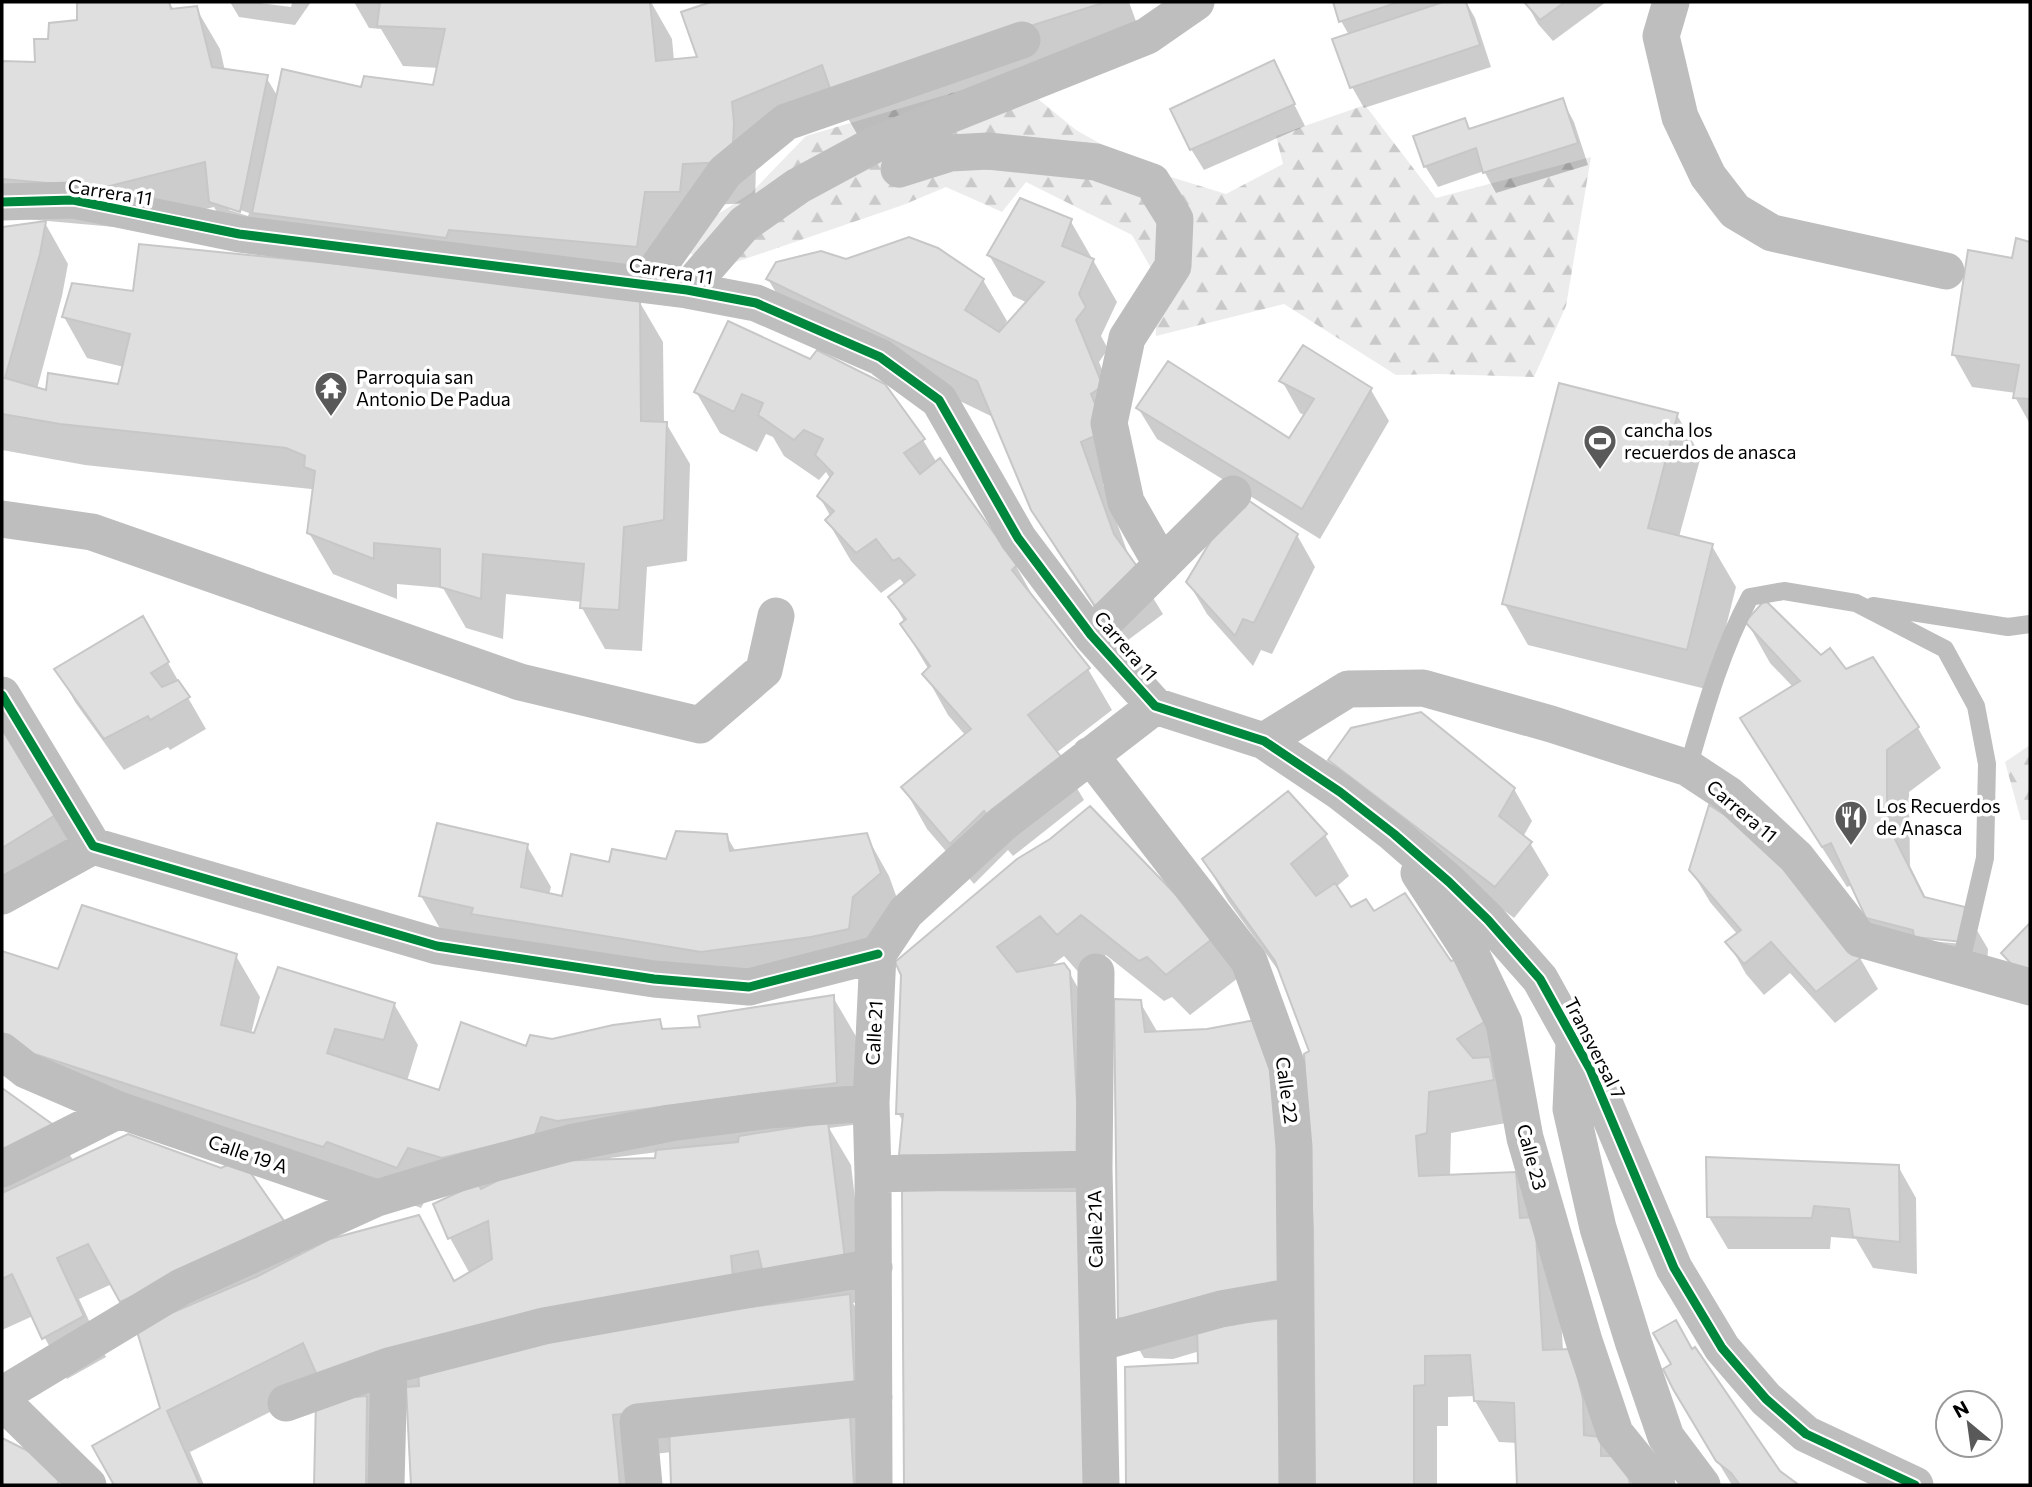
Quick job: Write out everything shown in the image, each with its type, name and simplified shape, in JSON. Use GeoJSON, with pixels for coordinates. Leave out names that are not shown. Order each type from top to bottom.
{"type":"FeatureCollection","features":[{"type":"Feature","properties":{"kind":"street"},"geometry":{"type":"LineString","coordinates":[[687,290],[744,224],[798,186],[874,145],[1147,36],[1196,2]]}},
{"type":"Feature","properties":{"kind":"street"},"geometry":{"type":"LineString","coordinates":[[1671,2],[1661,36],[1680,117],[1708,176],[1735,211],[1772,233],[1946,271]]}},
{"type":"Feature","properties":{"kind":"street"},"geometry":{"type":"LineString","coordinates":[[646,284],[725,172],[786,122],[1022,40]]}},
{"type":"Feature","properties":{"kind":"street"},"geometry":{"type":"LineString","coordinates":[[899,169],[950,153],[988,151],[1096,162],[1152,182],[1175,219],[1173,266],[1127,338],[1109,423],[1126,502],[1162,565]]}},
{"type":"Feature","properties":{"kind":"street","name":"Carrera 11"},"geometry":{"type":"LineString","coordinates":[[2,202],[73,200],[239,234],[687,290],[755,303],[880,357],[939,400],[1018,538],[1091,635],[1155,706]]}},
{"type":"Feature","properties":{"kind":"street"},"geometry":{"type":"LineString","coordinates":[[1091,635],[1233,494]]}},
{"type":"Feature","properties":{"kind":"street"},"geometry":{"type":"LineString","coordinates":[[2,519],[92,532],[520,682],[700,725],[764,670],[776,616]]}},
{"type":"Feature","properties":{"kind":"street","name":"Carrera 11"},"geometry":{"type":"LineString","coordinates":[[1264,741],[1348,689],[1423,688],[1551,724],[1688,768],[1729,795],[1796,857],[1860,939],[2030,987]]}},
{"type":"Feature","properties":{"kind":"street"},"geometry":{"type":"LineString","coordinates":[[2,695],[93,846],[436,946],[654,979],[749,987],[878,954],[906,912],[1002,824],[1155,706]]}},
{"type":"Feature","properties":{"kind":"street","name":"Transversal 7"},"geometry":{"type":"LineString","coordinates":[[1155,706],[1264,741],[1340,792],[1394,834],[1478,910],[1541,979],[1590,1069],[1674,1268],[1722,1348],[1766,1399],[1806,1434],[1915,1485]]}},
{"type":"Feature","properties":{"kind":"street","name":"Calle 22"},"geometry":{"type":"LineString","coordinates":[[1090,755],[1249,961],[1287,1066],[1294,1147],[1297,1485]]}},
{"type":"Feature","properties":{"kind":"street","name":"Calle 23"},"geometry":{"type":"LineString","coordinates":[[1394,834],[1470,953],[1504,1023],[1525,1138],[1584,1341],[1615,1433],[1657,1485]]}},
{"type":"Feature","properties":{"kind":"street"},"geometry":{"type":"LineString","coordinates":[[2,896],[93,846]]}},
{"type":"Feature","properties":{"kind":"street","name":"Calle 21"},"geometry":{"type":"LineString","coordinates":[[874,1485],[871,1102],[878,954]]}},
{"type":"Feature","properties":{"kind":"street","name":"Calle 21A"},"geometry":{"type":"LineString","coordinates":[[1096,972],[1094,1169],[1101,1485]]}},
{"type":"Feature","properties":{"kind":"street"},"geometry":{"type":"LineString","coordinates":[[1574,1041],[1571,1109],[1598,1228],[1633,1344],[1666,1437],[1702,1485]]}},
{"type":"Feature","properties":{"kind":"street","name":"Calle 19 A"},"geometry":{"type":"LineString","coordinates":[[2,1051],[26,1069],[119,1110],[377,1198]]}},
{"type":"Feature","properties":{"kind":"street"},"geometry":{"type":"LineString","coordinates":[[2,1395],[181,1287],[377,1198],[570,1143],[620,1133],[770,1110],[871,1102]]}},
{"type":"Feature","properties":{"kind":"street"},"geometry":{"type":"LineString","coordinates":[[2,1169],[119,1110]]}},
{"type":"Feature","properties":{"kind":"street"},"geometry":{"type":"LineString","coordinates":[[873,1174],[1094,1169]]}},
{"type":"Feature","properties":{"kind":"street"},"geometry":{"type":"LineString","coordinates":[[286,1402],[389,1366],[544,1326],[874,1268]]}},
{"type":"Feature","properties":{"kind":"street"},"geometry":{"type":"LineString","coordinates":[[1097,1343],[1221,1308],[1295,1296]]}},
{"type":"Feature","properties":{"kind":"street"},"geometry":{"type":"LineString","coordinates":[[386,1485],[389,1366]]}},
{"type":"Feature","properties":{"kind":"street"},"geometry":{"type":"LineString","coordinates":[[644,1485],[638,1422],[874,1397]]}},
{"type":"Feature","properties":{"kind":"street"},"geometry":{"type":"LineString","coordinates":[[2,1401],[83,1483]]}},
{"type":"Feature","properties":{"kind":"lane"},"geometry":{"type":"LineString","coordinates":[[1688,768],[1716,674],[1735,623],[1750,597],[1784,591],[2008,627],[2030,624]]}},
{"type":"Feature","properties":{"kind":"lane"},"geometry":{"type":"LineString","coordinates":[[1856,603],[1945,649],[1976,706],[1987,764],[1985,858],[1960,966]]}},
{"type":"Feature","properties":{"kind":"green space"},"geometry":{"type":"Polygon","coordinates":[[[1010,76],[1076,130],[1145,169],[1226,194],[1283,164],[1276,136],[1365,105],[1436,198],[1591,157],[1566,306],[1534,377],[1396,375],[1284,304],[1156,336],[1155,275],[1132,235],[1026,182],[1002,212],[946,187],[903,205],[736,262],[690,254],[710,219],[751,193],[806,136],[1010,76]]]}},
{"type":"Feature","properties":{"kind":"green space"},"geometry":{"type":"Polygon","coordinates":[[[2030,745],[2030,820],[2021,820],[2005,762],[2030,745]]]}},
{"type":"Feature","properties":{"kind":"building"},"geometry":{"type":"Polygon","coordinates":[[[77,2],[169,2],[171,9],[197,6],[212,67],[268,75],[240,212],[209,202],[205,162],[102,188],[2,179],[2,61],[35,62],[34,39],[48,39],[49,23],[77,20],[77,2]]]}},
{"type":"Feature","properties":{"kind":"building"},"geometry":{"type":"Polygon","coordinates":[[[380,2],[650,2],[656,61],[697,57],[681,12],[711,2],[1106,2],[920,61],[832,94],[822,65],[732,102],[732,162],[683,164],[680,192],[645,192],[637,247],[449,230],[446,238],[252,213],[282,69],[361,87],[364,76],[433,85],[445,29],[377,26],[380,2]]]}},
{"type":"Feature","properties":{"kind":"building"},"geometry":{"type":"Polygon","coordinates":[[[1333,2],[1399,2],[1339,22],[1333,2]]]}},
{"type":"Feature","properties":{"kind":"building"},"geometry":{"type":"Polygon","coordinates":[[[1443,2],[1466,2],[1480,45],[1350,88],[1332,39],[1443,2]]]}},
{"type":"Feature","properties":{"kind":"building"},"geometry":{"type":"Polygon","coordinates":[[[1524,2],[1565,2],[1540,20],[1524,2]]]}},
{"type":"Feature","properties":{"kind":"building"},"geometry":{"type":"Polygon","coordinates":[[[1274,60],[1295,104],[1190,150],[1170,109],[1274,60]]]}},
{"type":"Feature","properties":{"kind":"building"},"geometry":{"type":"Polygon","coordinates":[[[1563,98],[1578,143],[1483,173],[1476,148],[1424,167],[1413,136],[1465,118],[1469,129],[1563,98]]]}},
{"type":"Feature","properties":{"kind":"building"},"geometry":{"type":"Polygon","coordinates":[[[1020,198],[1072,219],[1062,246],[1094,259],[1079,294],[1086,307],[1076,320],[1103,386],[1091,394],[1106,431],[1081,442],[1114,534],[1141,572],[1095,606],[1031,510],[977,381],[766,279],[776,262],[821,251],[846,259],[909,237],[938,248],[984,279],[965,310],[999,332],[1044,282],[987,255],[1020,198]]]}},
{"type":"Feature","properties":{"kind":"building","name":"Parroquia san Antonio De Padua"},"geometry":{"type":"Polygon","coordinates":[[[46,221],[40,254],[5,378],[46,390],[48,373],[118,384],[130,334],[62,317],[72,283],[133,291],[139,244],[378,268],[640,299],[641,421],[667,422],[664,520],[624,527],[619,610],[580,608],[584,564],[483,554],[481,599],[440,587],[440,549],[374,543],[374,559],[307,533],[315,471],[304,467],[305,456],[286,448],[60,424],[2,414],[2,227],[46,221]]]}},
{"type":"Feature","properties":{"kind":"building"},"geometry":{"type":"Polygon","coordinates":[[[2016,238],[2030,242],[2030,399],[2013,398],[2019,365],[1952,355],[1968,250],[2012,258],[2016,238]]]}},
{"type":"Feature","properties":{"kind":"building"},"geometry":{"type":"Polygon","coordinates":[[[728,321],[810,359],[817,350],[885,384],[925,439],[904,453],[920,474],[940,458],[1017,565],[1012,570],[1090,668],[1028,715],[1062,758],[988,816],[984,811],[950,844],[901,787],[971,729],[922,674],[930,666],[900,624],[906,619],[888,597],[915,575],[899,558],[893,561],[876,539],[856,553],[825,520],[834,511],[817,496],[833,473],[815,455],[823,439],[804,430],[794,440],[758,415],[763,403],[742,394],[734,412],[694,392],[728,321]]]}},
{"type":"Feature","properties":{"kind":"building"},"geometry":{"type":"Polygon","coordinates":[[[1303,345],[1372,388],[1302,509],[1136,408],[1168,361],[1289,438],[1314,399],[1279,381],[1303,345]]]}},
{"type":"Feature","properties":{"kind":"building","name":"cancha los recuerdos de anasca"},"geometry":{"type":"Polygon","coordinates":[[[1559,383],[1678,413],[1648,528],[1713,544],[1687,650],[1502,604],[1559,383]]]}},
{"type":"Feature","properties":{"kind":"building"},"geometry":{"type":"Polygon","coordinates":[[[1239,494],[1298,534],[1254,623],[1243,619],[1235,636],[1186,582],[1239,494]]]}},
{"type":"Feature","properties":{"kind":"building"},"geometry":{"type":"Polygon","coordinates":[[[1765,600],[1821,655],[1830,648],[1846,669],[1873,657],[1919,727],[1887,750],[1887,823],[1924,897],[1965,907],[1963,942],[1914,937],[1913,930],[1866,918],[1831,843],[1822,847],[1740,718],[1800,681],[1745,622],[1765,600]]]}},
{"type":"Feature","properties":{"kind":"building"},"geometry":{"type":"Polygon","coordinates":[[[143,616],[169,662],[151,673],[162,687],[178,680],[190,697],[150,720],[148,716],[104,739],[54,669],[143,616]]]}},
{"type":"Feature","properties":{"kind":"building"},"geometry":{"type":"Polygon","coordinates":[[[1421,712],[1515,788],[1499,816],[1532,842],[1495,887],[1328,760],[1351,728],[1421,712]]]}},
{"type":"Feature","properties":{"kind":"building"},"geometry":{"type":"Polygon","coordinates":[[[2,721],[62,811],[2,848],[2,721]]]}},
{"type":"Feature","properties":{"kind":"building"},"geometry":{"type":"Polygon","coordinates":[[[1288,791],[1327,834],[1291,864],[1316,896],[1335,883],[1351,907],[1366,899],[1374,911],[1405,893],[1451,961],[1457,959],[1489,1019],[1457,1039],[1473,1058],[1490,1057],[1494,1080],[1429,1092],[1427,1133],[1416,1136],[1419,1176],[1516,1172],[1520,1218],[1535,1217],[1543,1350],[1571,1349],[1583,1399],[1584,1435],[1601,1437],[1601,1456],[1625,1456],[1630,1485],[1517,1485],[1514,1403],[1474,1401],[1470,1355],[1425,1356],[1425,1385],[1414,1386],[1414,1485],[1315,1485],[1313,1229],[1304,1054],[1309,1051],[1275,961],[1202,859],[1288,791]]]}},
{"type":"Feature","properties":{"kind":"building"},"geometry":{"type":"Polygon","coordinates":[[[1709,805],[1749,830],[1862,957],[1816,992],[1771,942],[1744,964],[1725,942],[1741,930],[1689,870],[1709,805]]]}},
{"type":"Feature","properties":{"kind":"building"},"geometry":{"type":"Polygon","coordinates":[[[1090,806],[1216,936],[1166,975],[1147,957],[1139,961],[1081,915],[1057,935],[1040,916],[997,947],[1017,972],[1064,963],[1070,971],[1080,1157],[899,1155],[903,1114],[896,1114],[901,975],[895,962],[1017,859],[1050,839],[1090,806]]]}},
{"type":"Feature","properties":{"kind":"building"},"geometry":{"type":"Polygon","coordinates":[[[437,823],[528,844],[521,887],[562,896],[571,854],[609,862],[612,849],[666,859],[676,831],[727,834],[730,851],[867,833],[881,873],[853,897],[849,929],[701,952],[471,914],[473,908],[419,896],[437,823]]]}},
{"type":"Feature","properties":{"kind":"building"},"geometry":{"type":"Polygon","coordinates":[[[82,905],[237,954],[221,1025],[254,1033],[278,967],[395,1003],[384,1040],[335,1029],[327,1053],[439,1090],[461,1022],[526,1046],[530,1035],[552,1039],[613,1025],[660,1019],[662,1029],[700,1027],[698,1016],[834,995],[837,1083],[557,1121],[541,1117],[535,1135],[442,1158],[408,1148],[397,1168],[327,1142],[323,1147],[13,1047],[2,1039],[2,951],[58,969],[82,905]]]}},
{"type":"Feature","properties":{"kind":"building"},"geometry":{"type":"Polygon","coordinates":[[[2030,923],[2030,973],[2018,971],[2001,953],[2030,923]]]}},
{"type":"Feature","properties":{"kind":"building"},"geometry":{"type":"Polygon","coordinates":[[[1114,999],[1141,1000],[1145,1032],[1207,1029],[1261,1019],[1278,1078],[1282,1285],[1148,1319],[1118,1318],[1114,999]]]}},
{"type":"Feature","properties":{"kind":"building"},"geometry":{"type":"Polygon","coordinates":[[[2,1088],[55,1126],[2,1151],[2,1088]]]}},
{"type":"Feature","properties":{"kind":"building"},"geometry":{"type":"Polygon","coordinates":[[[828,1122],[845,1259],[763,1274],[758,1251],[731,1256],[733,1277],[319,1380],[303,1343],[167,1411],[200,1485],[114,1485],[92,1446],[160,1408],[136,1328],[256,1277],[330,1239],[419,1215],[454,1281],[492,1259],[488,1221],[448,1239],[433,1204],[478,1183],[481,1189],[513,1173],[547,1161],[655,1158],[656,1150],[738,1142],[739,1136],[828,1122]]]}},
{"type":"Feature","properties":{"kind":"building"},"geometry":{"type":"Polygon","coordinates":[[[128,1134],[221,1168],[241,1159],[287,1225],[120,1302],[88,1244],[57,1258],[84,1316],[42,1339],[12,1274],[2,1279],[2,1193],[128,1134]]]}},
{"type":"Feature","properties":{"kind":"building"},"geometry":{"type":"Polygon","coordinates":[[[1706,1157],[1899,1165],[1900,1242],[1853,1237],[1849,1209],[1814,1206],[1812,1218],[1707,1217],[1706,1157]]]}},
{"type":"Feature","properties":{"kind":"building"},"geometry":{"type":"Polygon","coordinates":[[[902,1190],[1080,1191],[1090,1485],[904,1485],[902,1190]]]}},
{"type":"Feature","properties":{"kind":"building"},"geometry":{"type":"Polygon","coordinates":[[[850,1294],[855,1390],[613,1415],[620,1485],[411,1485],[406,1387],[419,1386],[418,1369],[566,1331],[850,1294]]]}},
{"type":"Feature","properties":{"kind":"building"},"geometry":{"type":"Polygon","coordinates":[[[1285,1318],[1288,1485],[1126,1485],[1125,1367],[1198,1363],[1197,1327],[1285,1318]]]}},
{"type":"Feature","properties":{"kind":"building"},"geometry":{"type":"Polygon","coordinates":[[[1676,1320],[1692,1349],[1695,1347],[1780,1471],[1799,1485],[1740,1485],[1731,1473],[1716,1461],[1663,1369],[1671,1364],[1653,1333],[1676,1320]]]}},
{"type":"Feature","properties":{"kind":"building"},"geometry":{"type":"Polygon","coordinates":[[[367,1396],[366,1485],[314,1485],[316,1400],[367,1396]]]}},
{"type":"Feature","properties":{"kind":"building"},"geometry":{"type":"Polygon","coordinates":[[[850,1416],[854,1485],[671,1485],[669,1424],[850,1416]]]}},
{"type":"Feature","properties":{"kind":"building"},"geometry":{"type":"Polygon","coordinates":[[[2,1438],[36,1455],[59,1481],[57,1485],[2,1485],[2,1438]]]}},
{"type":"Feature","properties":{"kind":"cycle path"},"geometry":{"type":"LineString","coordinates":[[2,202],[73,200],[239,234],[687,290],[756,303],[880,357],[939,400],[1018,538],[1091,635],[1155,706],[1264,741],[1340,792],[1394,834],[1488,920],[1540,979],[1590,1069],[1674,1268],[1722,1348],[1766,1399],[1806,1434],[1915,1485]]}},
{"type":"Feature","properties":{"kind":"cycle path"},"geometry":{"type":"LineString","coordinates":[[2,695],[93,846],[437,946],[654,979],[749,987],[878,954]]}},
{"type":"Feature","properties":{"kind":"place","name":"Parroquia san Antonio De Padua"},"geometry":{"type":"Point","coordinates":[331,418]}},
{"type":"Feature","properties":{"kind":"place","name":"cancha los recuerdos de anasca"},"geometry":{"type":"Point","coordinates":[1600,471]}},
{"type":"Feature","properties":{"kind":"place","name":"Los Recuerdos de Anasca"},"geometry":{"type":"Point","coordinates":[1851,847]}}]}
